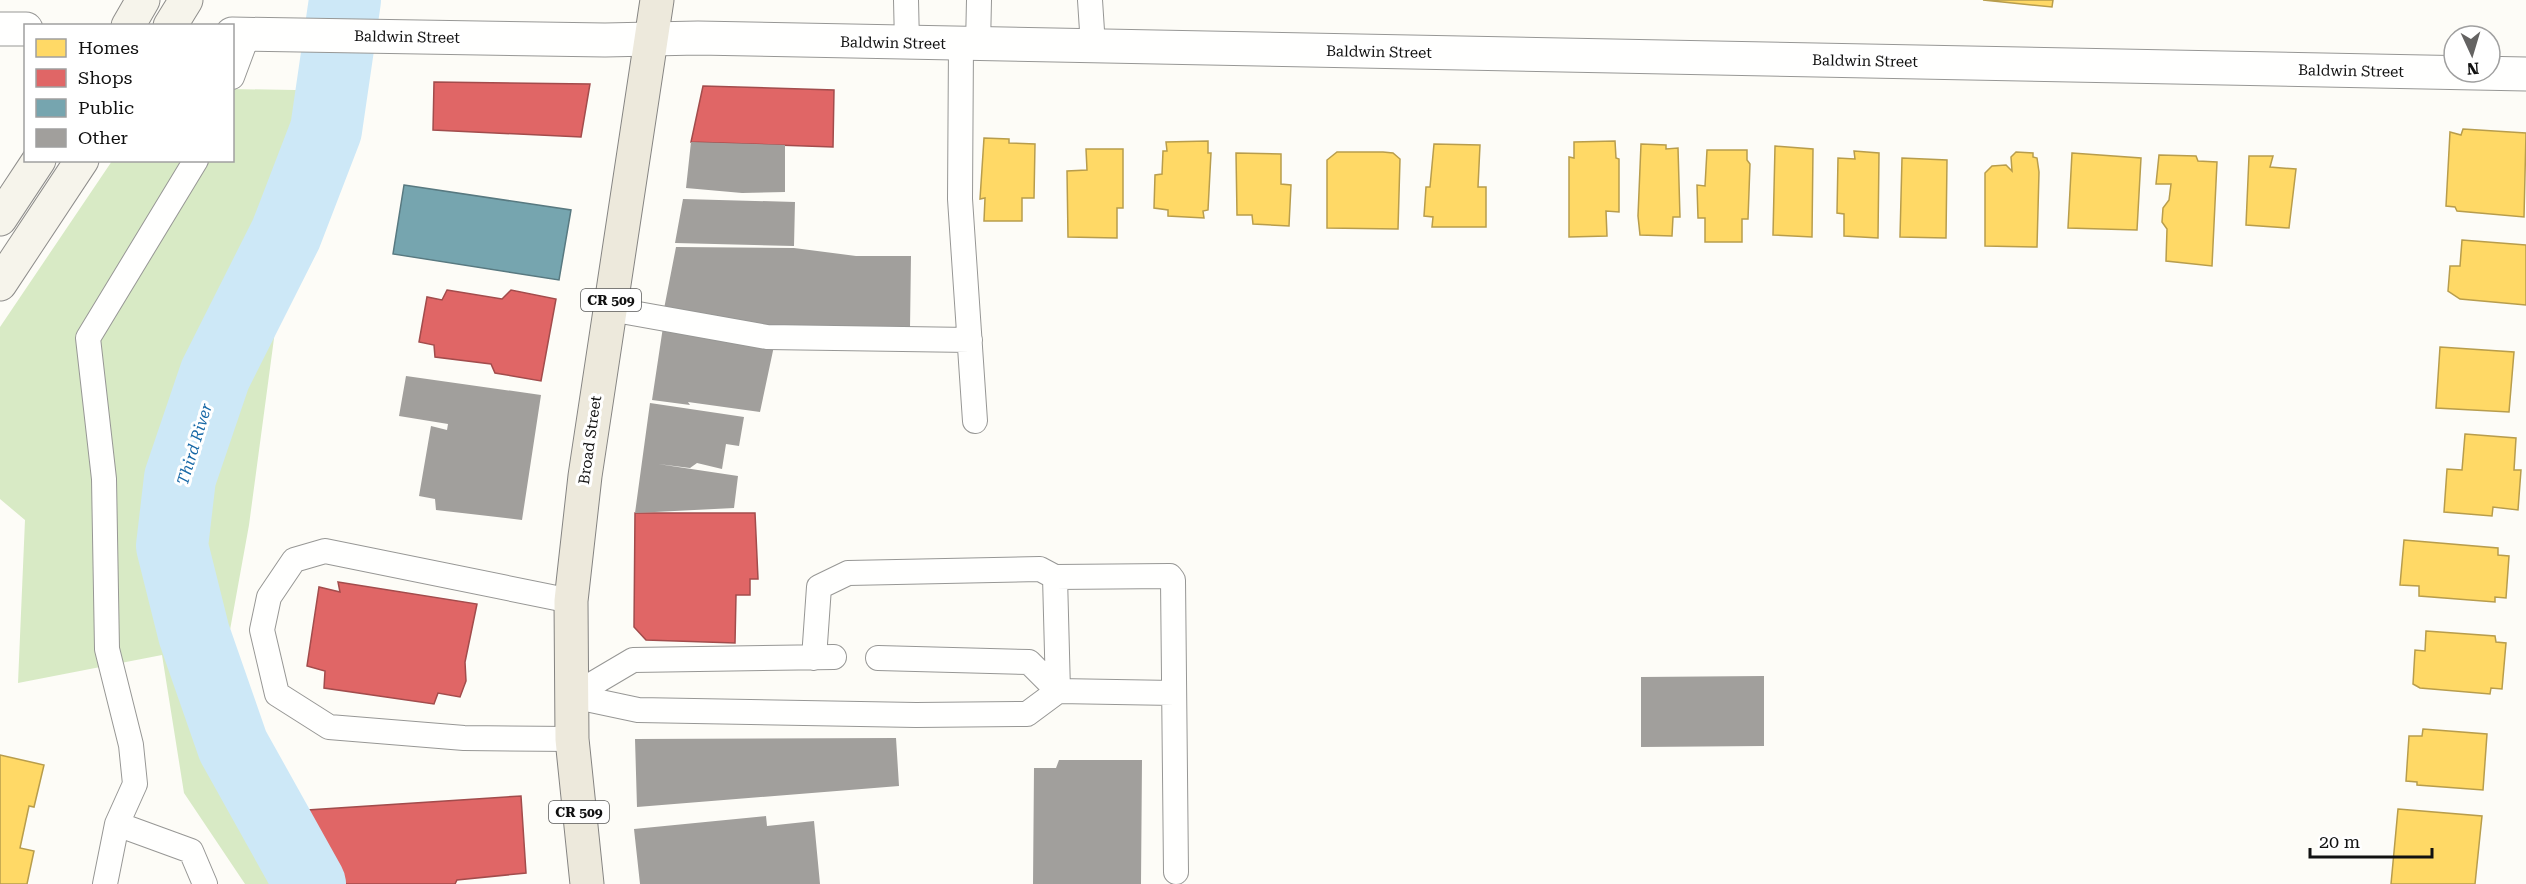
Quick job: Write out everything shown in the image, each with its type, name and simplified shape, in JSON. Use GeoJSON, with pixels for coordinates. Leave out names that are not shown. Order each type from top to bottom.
{"type":"FeatureCollection","features":[{"type":"Feature","properties":{"kind":"main road"},"geometry":{"type":"LineString","coordinates":[[129,24],[143,0]]}},
{"type":"Feature","properties":{"kind":"main road"},"geometry":{"type":"LineString","coordinates":[[171,24],[186,0]]}},
{"type":"Feature","properties":{"kind":"main road","name":"Broad Street"},"geometry":{"type":"LineString","coordinates":[[587,884],[572,739],[571,601],[585,476],[657,0]]}},
{"type":"Feature","properties":{"kind":"main road"},"geometry":{"type":"LineString","coordinates":[[0,219],[38,162]]}},
{"type":"Feature","properties":{"kind":"main road"},"geometry":{"type":"LineString","coordinates":[[0,284],[81,162]]}},
{"type":"Feature","properties":{"kind":"street"},"geometry":{"type":"LineString","coordinates":[[0,29],[24,29]]}},
{"type":"Feature","properties":{"kind":"street","name":"Baldwin Street"},"geometry":{"type":"LineString","coordinates":[[240,34],[1093,46],[2526,74]]}},
{"type":"Feature","properties":{"kind":"lane"},"geometry":{"type":"LineString","coordinates":[[906,0],[906,43]]}},
{"type":"Feature","properties":{"kind":"lane"},"geometry":{"type":"LineString","coordinates":[[975,421],[960,199],[970,45],[980,0]]}},
{"type":"Feature","properties":{"kind":"lane"},"geometry":{"type":"LineString","coordinates":[[1090,0],[1093,46]]}},
{"type":"Feature","properties":{"kind":"lane"},"geometry":{"type":"LineString","coordinates":[[234,66],[240,34]]}},
{"type":"Feature","properties":{"kind":"lane"},"geometry":{"type":"LineString","coordinates":[[105,884],[117,824],[135,784],[132,745],[107,649],[104,479],[88,338],[195,162]]}},
{"type":"Feature","properties":{"kind":"lane"},"geometry":{"type":"LineString","coordinates":[[610,309],[767,338],[970,340]]}},
{"type":"Feature","properties":{"kind":"lane"},"geometry":{"type":"LineString","coordinates":[[571,601],[325,551],[294,560],[269,597],[262,630],[277,694],[329,727],[464,738],[572,739]]}},
{"type":"Feature","properties":{"kind":"lane"},"geometry":{"type":"LineString","coordinates":[[572,696],[633,660],[824,657],[819,587],[848,573],[1040,569],[1055,577],[1170,576],[1173,580],[1176,872]]}},
{"type":"Feature","properties":{"kind":"lane"},"geometry":{"type":"LineString","coordinates":[[1055,577],[1058,691]]}},
{"type":"Feature","properties":{"kind":"lane"},"geometry":{"type":"LineString","coordinates":[[878,658],[1029,662],[1058,691]]}},
{"type":"Feature","properties":{"kind":"lane"},"geometry":{"type":"LineString","coordinates":[[572,696],[638,710],[916,715],[1027,714],[1058,691],[1174,693]]}},
{"type":"Feature","properties":{"kind":"lane"},"geometry":{"type":"LineString","coordinates":[[117,824],[191,851],[205,884]]}},
{"type":"Feature","properties":{"kind":"green space"},"geometry":{"type":"Polygon","coordinates":[[[234,89],[350,91],[277,316],[249,525],[226,652],[330,884],[245,884],[184,793],[162,655],[18,683],[25,520],[0,499],[0,327],[111,162],[234,162],[234,89]]]}},
{"type":"Feature","properties":{"kind":"building: Homes"},"geometry":{"type":"Polygon","coordinates":[[[1983,0],[2053,0],[2052,7],[1983,0]]]}},
{"type":"Feature","properties":{"kind":"building: Homes"},"geometry":{"type":"Polygon","coordinates":[[[2463,129],[2526,133],[2524,217],[2457,211],[2455,207],[2446,206],[2450,132],[2461,135],[2463,129]]]}},
{"type":"Feature","properties":{"kind":"building: Homes"},"geometry":{"type":"Polygon","coordinates":[[[984,138],[1009,139],[1009,143],[1035,144],[1034,198],[1022,198],[1022,221],[984,221],[985,198],[980,199],[984,138]]]}},
{"type":"Feature","properties":{"kind":"building: Homes"},"geometry":{"type":"Polygon","coordinates":[[[1208,141],[1208,153],[1211,153],[1208,210],[1203,211],[1204,218],[1168,216],[1168,210],[1154,208],[1155,175],[1162,174],[1163,151],[1167,151],[1166,142],[1208,141]]]}},
{"type":"Feature","properties":{"kind":"building: Homes"},"geometry":{"type":"Polygon","coordinates":[[[1615,141],[1616,158],[1619,159],[1619,212],[1606,211],[1607,236],[1569,237],[1569,157],[1574,158],[1574,142],[1615,141]]]}},
{"type":"Feature","properties":{"kind":"building: Homes"},"geometry":{"type":"Polygon","coordinates":[[[1434,144],[1480,145],[1478,187],[1486,187],[1486,227],[1432,227],[1433,217],[1424,216],[1426,187],[1430,187],[1434,144]]]}},
{"type":"Feature","properties":{"kind":"building: Homes"},"geometry":{"type":"Polygon","coordinates":[[[1641,144],[1666,145],[1666,149],[1678,148],[1680,217],[1673,217],[1672,236],[1640,235],[1638,216],[1641,144]]]}},
{"type":"Feature","properties":{"kind":"building: Homes"},"geometry":{"type":"Polygon","coordinates":[[[1775,146],[1813,149],[1812,237],[1773,235],[1775,146]]]}},
{"type":"Feature","properties":{"kind":"building: Homes"},"geometry":{"type":"Polygon","coordinates":[[[1086,149],[1123,149],[1123,208],[1117,208],[1117,238],[1068,237],[1067,171],[1087,170],[1086,149]]]}},
{"type":"Feature","properties":{"kind":"building: Homes"},"geometry":{"type":"Polygon","coordinates":[[[1707,150],[1747,150],[1747,160],[1750,164],[1748,219],[1742,219],[1742,242],[1705,242],[1705,218],[1698,218],[1697,185],[1705,186],[1707,150]]]}},
{"type":"Feature","properties":{"kind":"building: Homes"},"geometry":{"type":"Polygon","coordinates":[[[1854,151],[1879,153],[1878,238],[1844,236],[1844,214],[1837,213],[1838,158],[1855,159],[1854,151]]]}},
{"type":"Feature","properties":{"kind":"building: Homes"},"geometry":{"type":"Polygon","coordinates":[[[1337,152],[1393,153],[1400,159],[1398,229],[1327,228],[1327,160],[1337,152]]]}},
{"type":"Feature","properties":{"kind":"building: Homes"},"geometry":{"type":"Polygon","coordinates":[[[2016,152],[2033,153],[2033,157],[2037,158],[2039,172],[2037,247],[1985,246],[1985,173],[1992,166],[2006,165],[2012,171],[2011,157],[2016,152]]]}},
{"type":"Feature","properties":{"kind":"building: Homes"},"geometry":{"type":"Polygon","coordinates":[[[1236,153],[1281,154],[1281,184],[1291,185],[1289,226],[1253,224],[1252,215],[1237,215],[1236,153]]]}},
{"type":"Feature","properties":{"kind":"building: Homes"},"geometry":{"type":"Polygon","coordinates":[[[2072,153],[2141,158],[2137,230],[2068,228],[2072,153]]]}},
{"type":"Feature","properties":{"kind":"building: Homes"},"geometry":{"type":"Polygon","coordinates":[[[2159,155],[2196,156],[2198,161],[2217,162],[2212,266],[2166,261],[2167,229],[2162,222],[2163,208],[2169,200],[2171,184],[2156,184],[2159,155]]]}},
{"type":"Feature","properties":{"kind":"building: Homes"},"geometry":{"type":"Polygon","coordinates":[[[2249,156],[2273,156],[2270,167],[2296,169],[2289,228],[2246,225],[2249,156]]]}},
{"type":"Feature","properties":{"kind":"building: Homes"},"geometry":{"type":"Polygon","coordinates":[[[1902,158],[1947,160],[1946,238],[1900,237],[1902,158]]]}},
{"type":"Feature","properties":{"kind":"building: Homes"},"geometry":{"type":"Polygon","coordinates":[[[2462,240],[2526,245],[2526,305],[2460,299],[2448,291],[2450,266],[2460,266],[2462,240]]]}},
{"type":"Feature","properties":{"kind":"building: Homes"},"geometry":{"type":"Polygon","coordinates":[[[2440,347],[2514,352],[2509,412],[2436,408],[2440,347]]]}},
{"type":"Feature","properties":{"kind":"building: Homes"},"geometry":{"type":"Polygon","coordinates":[[[2465,434],[2516,438],[2514,470],[2521,470],[2518,510],[2493,507],[2492,516],[2444,512],[2447,469],[2462,470],[2465,434]]]}},
{"type":"Feature","properties":{"kind":"building: Homes"},"geometry":{"type":"Polygon","coordinates":[[[2404,540],[2498,548],[2498,555],[2509,556],[2506,598],[2495,597],[2495,602],[2419,596],[2419,586],[2400,585],[2404,540]]]}},
{"type":"Feature","properties":{"kind":"building: Homes"},"geometry":{"type":"Polygon","coordinates":[[[2426,631],[2495,636],[2496,642],[2506,643],[2502,689],[2491,688],[2490,694],[2420,688],[2413,684],[2415,650],[2425,651],[2426,631]]]}},
{"type":"Feature","properties":{"kind":"building: Homes"},"geometry":{"type":"Polygon","coordinates":[[[2423,729],[2487,734],[2483,790],[2417,785],[2417,782],[2406,781],[2409,736],[2422,736],[2423,729]]]}},
{"type":"Feature","properties":{"kind":"building: Homes"},"geometry":{"type":"Polygon","coordinates":[[[0,755],[44,765],[34,807],[29,806],[20,848],[34,851],[27,884],[0,884],[0,755]]]}},
{"type":"Feature","properties":{"kind":"building: Homes"},"geometry":{"type":"Polygon","coordinates":[[[2398,809],[2482,816],[2475,884],[2391,884],[2398,809]]]}},
{"type":"Feature","properties":{"kind":"building: Shops"},"geometry":{"type":"Polygon","coordinates":[[[434,82],[590,84],[581,137],[433,130],[434,82]]]}},
{"type":"Feature","properties":{"kind":"building: Shops"},"geometry":{"type":"Polygon","coordinates":[[[703,86],[834,90],[833,147],[691,142],[703,86]]]}},
{"type":"Feature","properties":{"kind":"building: Shops"},"geometry":{"type":"Polygon","coordinates":[[[447,290],[502,299],[511,290],[556,299],[541,381],[495,373],[491,364],[435,357],[434,345],[419,342],[427,297],[442,300],[447,290]]]}},
{"type":"Feature","properties":{"kind":"building: Shops"},"geometry":{"type":"Polygon","coordinates":[[[635,513],[755,513],[758,579],[750,579],[750,595],[736,595],[735,643],[646,640],[634,627],[635,513]]]}},
{"type":"Feature","properties":{"kind":"building: Shops"},"geometry":{"type":"Polygon","coordinates":[[[338,582],[477,604],[465,662],[466,681],[460,697],[438,693],[434,704],[324,688],[325,671],[307,666],[319,587],[340,592],[338,582]]]}},
{"type":"Feature","properties":{"kind":"building: Shops"},"geometry":{"type":"Polygon","coordinates":[[[521,796],[526,873],[457,880],[455,884],[341,884],[308,810],[521,796]]]}},
{"type":"Feature","properties":{"kind":"building: Public"},"geometry":{"type":"Polygon","coordinates":[[[404,185],[571,210],[559,280],[393,254],[404,185]]]}},
{"type":"Feature","properties":{"kind":"building: Other"},"geometry":{"type":"Polygon","coordinates":[[[691,142],[785,145],[785,192],[742,193],[686,188],[691,142]]]}},
{"type":"Feature","properties":{"kind":"building: Other"},"geometry":{"type":"Polygon","coordinates":[[[683,199],[795,202],[794,246],[675,243],[683,199]]]}},
{"type":"Feature","properties":{"kind":"building: Other"},"geometry":{"type":"Polygon","coordinates":[[[676,247],[794,248],[856,256],[911,256],[910,328],[760,326],[663,314],[676,247]]]}},
{"type":"Feature","properties":{"kind":"building: Other"},"geometry":{"type":"Polygon","coordinates":[[[663,327],[774,346],[760,412],[688,402],[690,405],[652,400],[663,327]]]}},
{"type":"Feature","properties":{"kind":"building: Other"},"geometry":{"type":"Polygon","coordinates":[[[406,376],[541,395],[522,520],[436,510],[435,499],[419,496],[431,426],[447,430],[448,424],[399,416],[406,376]]]}},
{"type":"Feature","properties":{"kind":"building: Other"},"geometry":{"type":"Polygon","coordinates":[[[650,403],[744,417],[739,446],[726,444],[722,469],[697,463],[690,468],[658,464],[738,476],[734,508],[635,513],[650,403]]]}},
{"type":"Feature","properties":{"kind":"building: Other"},"geometry":{"type":"Polygon","coordinates":[[[1764,676],[1764,746],[1641,747],[1641,677],[1764,676]]]}},
{"type":"Feature","properties":{"kind":"building: Other"},"geometry":{"type":"Polygon","coordinates":[[[896,738],[899,786],[637,807],[635,739],[896,738]]]}},
{"type":"Feature","properties":{"kind":"building: Other"},"geometry":{"type":"Polygon","coordinates":[[[1059,760],[1142,760],[1141,884],[1033,884],[1034,768],[1056,768],[1059,760]]]}},
{"type":"Feature","properties":{"kind":"building: Other"},"geometry":{"type":"Polygon","coordinates":[[[766,816],[767,826],[814,821],[820,884],[640,884],[634,829],[766,816]]]}},
{"type":"Feature","properties":{"kind":"waterway","name":"Third River"},"geometry":{"type":"LineString","coordinates":[[310,884],[233,746],[194,634],[172,546],[180,478],[215,375],[286,234],[326,130],[345,0]]}}]}
